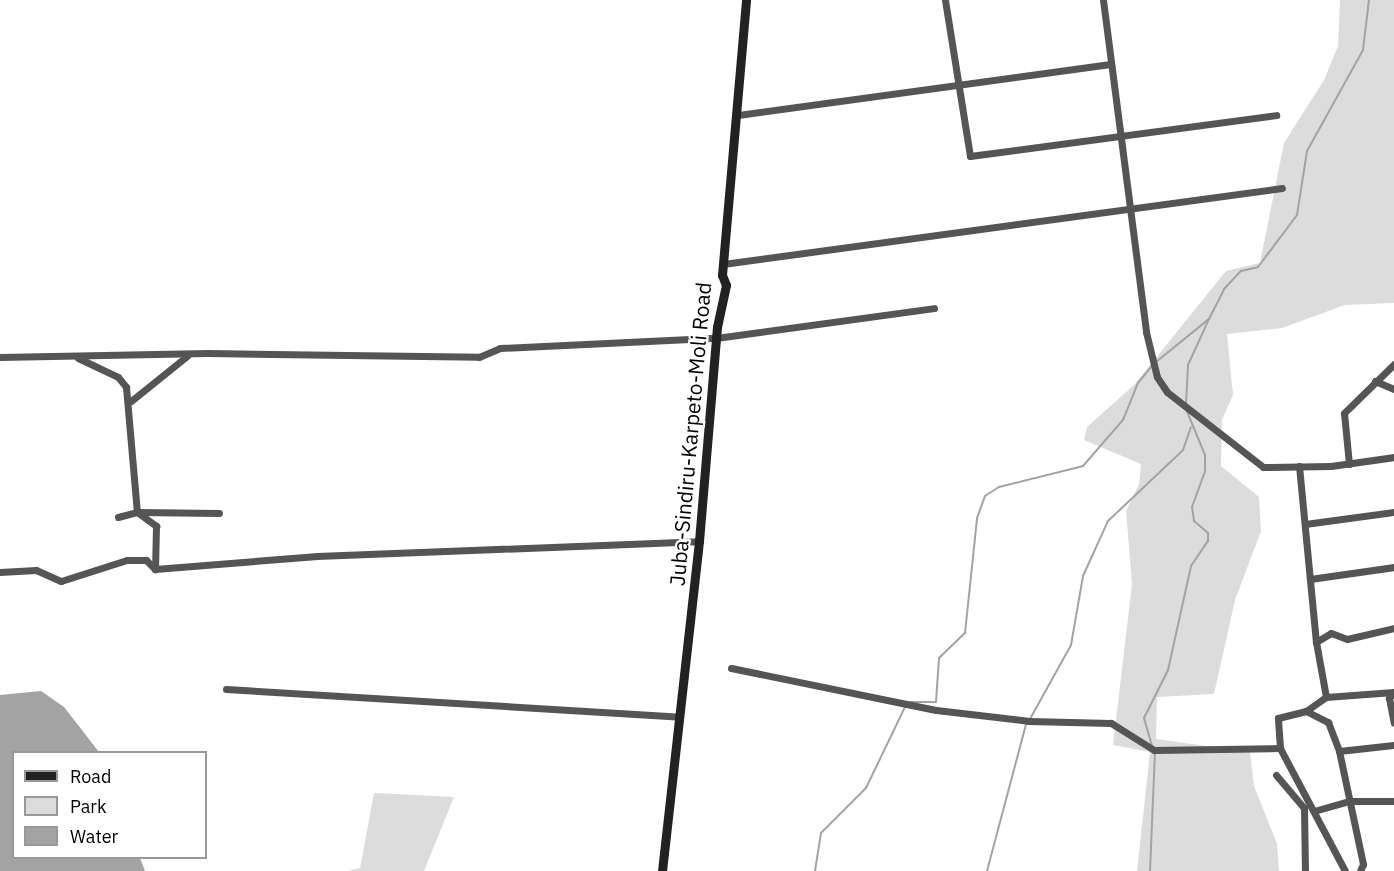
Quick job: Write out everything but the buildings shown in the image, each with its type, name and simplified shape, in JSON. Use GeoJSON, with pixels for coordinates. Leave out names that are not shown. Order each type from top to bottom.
{"type":"FeatureCollection","features":[{"type":"Feature","properties":{"kind":"main road","name":"Juba-Sindiru-Karpeto-Moli Road"},"geometry":{"type":"LineString","coordinates":[[662,871],[699,541],[716,338],[726,285],[723,264],[738,115],[746,0]]}},
{"type":"Feature","properties":{"kind":"street"},"geometry":{"type":"LineString","coordinates":[[945,0],[970,156],[1276,115]]}},
{"type":"Feature","properties":{"kind":"street"},"geometry":{"type":"LineString","coordinates":[[1103,0],[1128,210],[1146,332],[1157,377],[1167,392],[1263,467],[1349,464],[1394,457]]}},
{"type":"Feature","properties":{"kind":"street"},"geometry":{"type":"LineString","coordinates":[[738,115],[1109,64]]}},
{"type":"Feature","properties":{"kind":"street"},"geometry":{"type":"LineString","coordinates":[[723,264],[1282,189]]}},
{"type":"Feature","properties":{"kind":"street"},"geometry":{"type":"LineString","coordinates":[[0,357],[187,356],[208,352],[479,357],[501,348],[716,338],[934,308]]}},
{"type":"Feature","properties":{"kind":"street"},"geometry":{"type":"LineString","coordinates":[[137,512],[135,453],[126,417],[131,401],[187,356]]}},
{"type":"Feature","properties":{"kind":"street"},"geometry":{"type":"LineString","coordinates":[[77,357],[118,377],[131,401]]}},
{"type":"Feature","properties":{"kind":"street"},"geometry":{"type":"LineString","coordinates":[[1349,464],[1344,413],[1394,364]]}},
{"type":"Feature","properties":{"kind":"street"},"geometry":{"type":"LineString","coordinates":[[1375,381],[1394,389]]}},
{"type":"Feature","properties":{"kind":"street"},"geometry":{"type":"LineString","coordinates":[[1299,466],[1316,642],[1326,697]]}},
{"type":"Feature","properties":{"kind":"street"},"geometry":{"type":"LineString","coordinates":[[137,512],[156,526],[155,569]]}},
{"type":"Feature","properties":{"kind":"street"},"geometry":{"type":"LineString","coordinates":[[118,517],[137,512],[219,513]]}},
{"type":"Feature","properties":{"kind":"street"},"geometry":{"type":"LineString","coordinates":[[1305,524],[1394,512]]}},
{"type":"Feature","properties":{"kind":"street"},"geometry":{"type":"LineString","coordinates":[[0,572],[36,570],[61,581],[127,560],[146,560],[155,569],[317,556],[699,541]]}},
{"type":"Feature","properties":{"kind":"street"},"geometry":{"type":"LineString","coordinates":[[1310,579],[1394,567]]}},
{"type":"Feature","properties":{"kind":"street"},"geometry":{"type":"LineString","coordinates":[[1316,642],[1331,633],[1347,639],[1394,628]]}},
{"type":"Feature","properties":{"kind":"street"},"geometry":{"type":"LineString","coordinates":[[731,668],[936,710],[1029,721],[1111,723],[1154,750],[1280,748]]}},
{"type":"Feature","properties":{"kind":"street"},"geometry":{"type":"LineString","coordinates":[[226,689],[680,717]]}},
{"type":"Feature","properties":{"kind":"street"},"geometry":{"type":"LineString","coordinates":[[1344,871],[1280,748],[1278,718],[1306,711],[1326,697],[1394,692]]}},
{"type":"Feature","properties":{"kind":"street"},"geometry":{"type":"LineString","coordinates":[[1394,692],[1389,698],[1394,723]]}},
{"type":"Feature","properties":{"kind":"street"},"geometry":{"type":"LineString","coordinates":[[1306,711],[1328,723],[1339,751],[1363,864],[1360,871]]}},
{"type":"Feature","properties":{"kind":"street"},"geometry":{"type":"LineString","coordinates":[[1339,751],[1394,745]]}},
{"type":"Feature","properties":{"kind":"street"},"geometry":{"type":"LineString","coordinates":[[1276,775],[1305,808],[1305,871]]}},
{"type":"Feature","properties":{"kind":"street"},"geometry":{"type":"LineString","coordinates":[[1314,811],[1350,801],[1394,801]]}},
{"type":"Feature","properties":{"kind":"green space"},"geometry":{"type":"Polygon","coordinates":[[[1340,0],[1394,0],[1394,303],[1345,305],[1282,328],[1227,334],[1233,395],[1222,420],[1221,466],[1259,497],[1261,531],[1235,600],[1214,694],[1157,697],[1156,739],[1250,752],[1254,786],[1277,844],[1279,871],[1137,871],[1150,752],[1113,745],[1132,584],[1126,511],[1139,484],[1141,464],[1084,440],[1087,427],[1134,385],[1226,271],[1260,263],[1284,143],[1324,80],[1338,46],[1340,0]]]}},
{"type":"Feature","properties":{"kind":"green space"},"geometry":{"type":"Polygon","coordinates":[[[374,793],[454,797],[424,871],[347,871],[360,868],[374,793]]]}},
{"type":"Feature","properties":{"kind":"water"},"geometry":{"type":"Polygon","coordinates":[[[41,691],[64,707],[98,751],[12,751],[12,859],[140,859],[145,871],[0,871],[0,695],[41,691]]]}},
{"type":"Feature","properties":{"kind":"waterway"},"geometry":{"type":"LineString","coordinates":[[1156,362],[1209,319],[1224,289],[1241,271],[1258,267],[1297,215],[1307,151],[1363,50],[1369,0]]}},
{"type":"Feature","properties":{"kind":"waterway"},"geometry":{"type":"LineString","coordinates":[[1186,404],[1188,365],[1209,319]]}},
{"type":"Feature","properties":{"kind":"waterway"},"geometry":{"type":"LineString","coordinates":[[910,702],[936,702],[939,658],[965,633],[977,518],[985,496],[999,487],[1083,466],[1123,420],[1138,383],[1152,366]]}},
{"type":"Feature","properties":{"kind":"waterway"},"geometry":{"type":"LineString","coordinates":[[1152,746],[1144,718],[1168,670],[1191,566],[1208,541],[1208,533],[1194,521],[1192,507],[1205,472],[1205,455],[1186,409]]}},
{"type":"Feature","properties":{"kind":"waterway"},"geometry":{"type":"LineString","coordinates":[[1030,719],[1071,645],[1083,576],[1108,521],[1183,450],[1191,427]]}},
{"type":"Feature","properties":{"kind":"waterway"},"geometry":{"type":"LineString","coordinates":[[815,871],[821,833],[866,788],[906,705]]}},
{"type":"Feature","properties":{"kind":"waterway"},"geometry":{"type":"LineString","coordinates":[[987,871],[1026,724]]}},
{"type":"Feature","properties":{"kind":"waterway"},"geometry":{"type":"LineString","coordinates":[[1150,871],[1155,752]]}}]}
